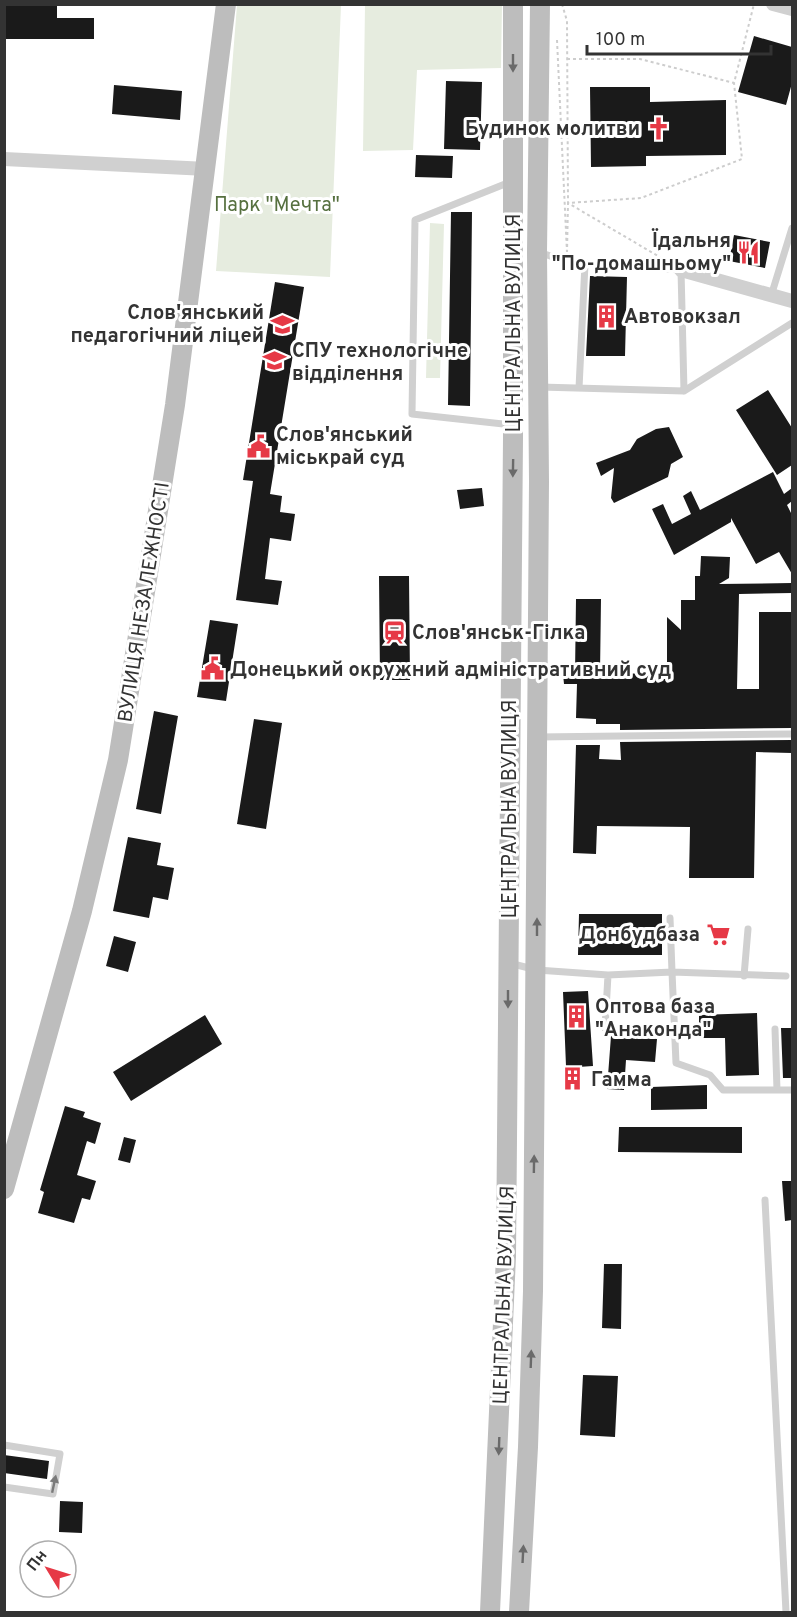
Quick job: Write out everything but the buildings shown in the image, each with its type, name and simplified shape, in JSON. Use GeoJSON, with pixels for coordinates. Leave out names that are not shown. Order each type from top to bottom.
{"type":"FeatureCollection","features":[{"type":"Feature","properties":{"kind":"street","name":"ВУЛИЦЯ НЕЗАЛЕЖНОСТІ"},"geometry":{"type":"LineString","coordinates":[[4,1189],[82,910],[118,760],[175,405],[207,169],[226,4]]}},
{"type":"Feature","properties":{"kind":"street","name":"ЦЕНТРАЛЬНА ВУЛИЦЯ"},"geometry":{"type":"LineString","coordinates":[[490,1612],[506,1256],[513,425],[513,4]]}},
{"type":"Feature","properties":{"kind":"street","name":"ЦЕНТРАЛЬНА ВУЛИЦЯ"},"geometry":{"type":"LineString","coordinates":[[519,1612],[533,1292],[537,970],[539,387],[537,252],[540,4]]}},
{"type":"Feature","properties":{"kind":"street"},"geometry":{"type":"LineString","coordinates":[[773,4],[792,9]]}},
{"type":"Feature","properties":{"kind":"street"},"geometry":{"type":"LineString","coordinates":[[4,159],[207,169]]}},
{"type":"Feature","properties":{"kind":"street"},"geometry":{"type":"LineString","coordinates":[[681,270],[792,301]]}},
{"type":"Feature","properties":{"kind":"lane"},"geometry":{"type":"LineString","coordinates":[[512,181],[415,220],[412,414],[513,425]]}},
{"type":"Feature","properties":{"kind":"lane"},"geometry":{"type":"LineString","coordinates":[[771,296],[792,228]]}},
{"type":"Feature","properties":{"kind":"lane"},"geometry":{"type":"LineString","coordinates":[[537,252],[567,262],[681,270],[684,391]]}},
{"type":"Feature","properties":{"kind":"lane"},"geometry":{"type":"LineString","coordinates":[[579,388],[585,264]]}},
{"type":"Feature","properties":{"kind":"lane"},"geometry":{"type":"LineString","coordinates":[[539,387],[684,391],[792,323]]}},
{"type":"Feature","properties":{"kind":"lane"},"geometry":{"type":"LineString","coordinates":[[538,737],[792,734]]}},
{"type":"Feature","properties":{"kind":"lane"},"geometry":{"type":"LineString","coordinates":[[670,918],[676,1063],[710,1075],[723,1090],[792,1090]]}},
{"type":"Feature","properties":{"kind":"lane"},"geometry":{"type":"LineString","coordinates":[[744,976],[748,929]]}},
{"type":"Feature","properties":{"kind":"lane"},"geometry":{"type":"LineString","coordinates":[[508,963],[537,970],[608,975],[672,972],[786,976]]}},
{"type":"Feature","properties":{"kind":"lane"},"geometry":{"type":"LineString","coordinates":[[605,1028],[608,975]]}},
{"type":"Feature","properties":{"kind":"lane"},"geometry":{"type":"LineString","coordinates":[[775,1029],[777,1090]]}},
{"type":"Feature","properties":{"kind":"lane"},"geometry":{"type":"LineString","coordinates":[[765,1200],[786,1612]]}},
{"type":"Feature","properties":{"kind":"lane"},"geometry":{"type":"LineString","coordinates":[[4,1445],[60,1454],[52,1494],[4,1487]]}},
{"type":"Feature","properties":{"kind":"path"},"geometry":{"type":"LineString","coordinates":[[562,4],[567,21],[567,262]]}},
{"type":"Feature","properties":{"kind":"path"},"geometry":{"type":"LineString","coordinates":[[568,203],[641,198],[742,159],[734,83],[754,4]]}},
{"type":"Feature","properties":{"kind":"path"},"geometry":{"type":"LineString","coordinates":[[556,40],[567,262]]}},
{"type":"Feature","properties":{"kind":"path"},"geometry":{"type":"LineString","coordinates":[[567,59],[640,59],[734,83]]}},
{"type":"Feature","properties":{"kind":"path"},"geometry":{"type":"LineString","coordinates":[[568,203],[681,270]]}},
{"type":"Feature","properties":{"kind":"green space","name":"Парк \"Мечта\""},"geometry":{"type":"Polygon","coordinates":[[[237,5],[341,5],[330,277],[216,271],[237,5]]]}},
{"type":"Feature","properties":{"kind":"green space","name":"Парк \"Мечта\""},"geometry":{"type":"Polygon","coordinates":[[[365,5],[502,5],[501,68],[417,70],[413,150],[363,151],[365,5]]]}},
{"type":"Feature","properties":{"kind":"green space"},"geometry":{"type":"Polygon","coordinates":[[[430,223],[444,224],[440,378],[426,378],[430,223]]]}},
{"type":"Feature","properties":{"kind":"place","name":"Будинок молитви"},"geometry":{"type":"Point","coordinates":[658,128]}},
{"type":"Feature","properties":{"kind":"place","name":"Їдальня \"По-домашньому\""},"geometry":{"type":"Point","coordinates":[749,252]}},
{"type":"Feature","properties":{"kind":"place","name":"Автовокзал"},"geometry":{"type":"Point","coordinates":[606,316]}},
{"type":"Feature","properties":{"kind":"place","name":"Слов'янський педагогічний ліцей"},"geometry":{"type":"Point","coordinates":[282,324]}},
{"type":"Feature","properties":{"kind":"place","name":"СПУ технологічне відділення"},"geometry":{"type":"Point","coordinates":[274,361]}},
{"type":"Feature","properties":{"kind":"place","name":"Слов'янський міськрай суд"},"geometry":{"type":"Point","coordinates":[258,446]}},
{"type":"Feature","properties":{"kind":"place","name":"Слов'янськ-Гілка"},"geometry":{"type":"Point","coordinates":[394,632]}},
{"type":"Feature","properties":{"kind":"place","name":"Донецький окружний адміністративний суд"},"geometry":{"type":"Point","coordinates":[212,669]}},
{"type":"Feature","properties":{"kind":"place","name":"Донбудбаза"},"geometry":{"type":"Point","coordinates":[718,934]}},
{"type":"Feature","properties":{"kind":"place","name":"Оптова база \"Анаконда\""},"geometry":{"type":"Point","coordinates":[577,1017]}},
{"type":"Feature","properties":{"kind":"place","name":"Гамма"},"geometry":{"type":"Point","coordinates":[573,1079]}}]}
